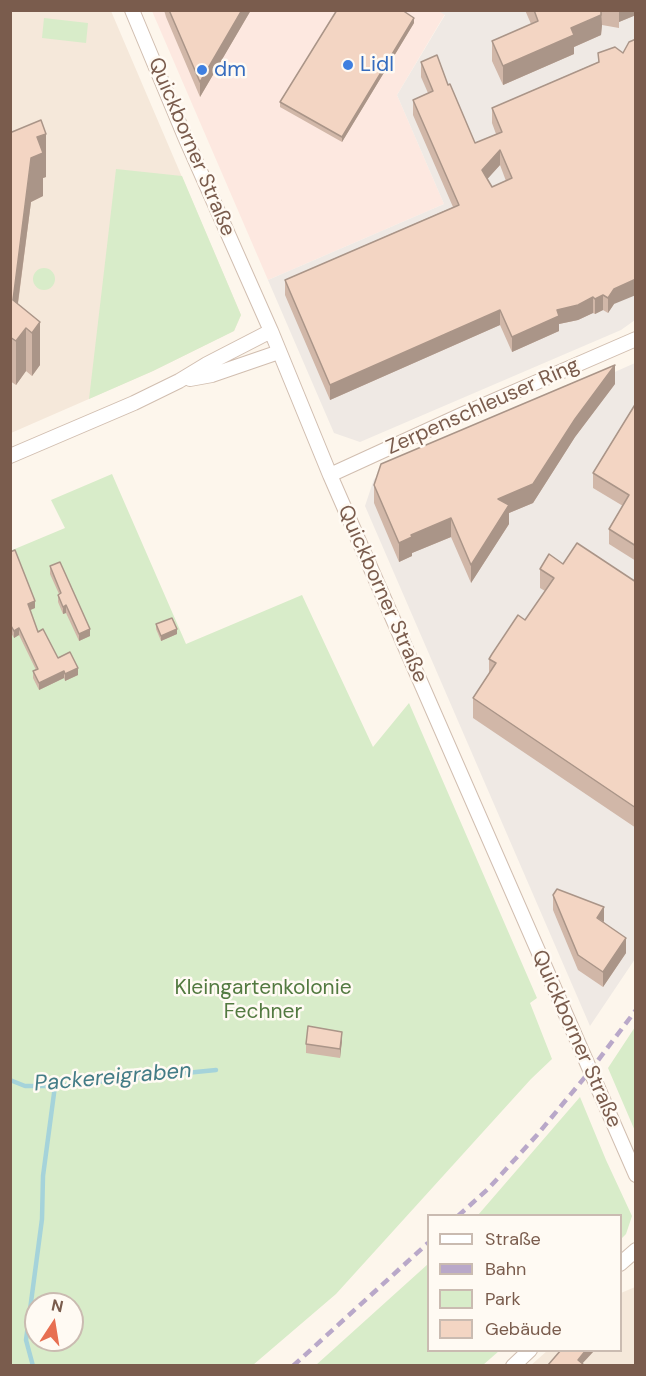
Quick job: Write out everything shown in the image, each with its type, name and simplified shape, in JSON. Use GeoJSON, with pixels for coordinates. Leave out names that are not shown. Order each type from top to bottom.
{"type":"FeatureCollection","features":[{"type":"Feature","properties":{"kind":"street","name":"Quickborner Straße"},"geometry":{"type":"LineString","coordinates":[[132,10],[185,137],[271,331],[330,475],[636,1175]]}},
{"type":"Feature","properties":{"kind":"street"},"geometry":{"type":"LineString","coordinates":[[10,456],[134,403],[271,331]]}},
{"type":"Feature","properties":{"kind":"street","name":"Zerpenschleuser Ring"},"geometry":{"type":"LineString","coordinates":[[330,475],[636,339]]}},
{"type":"Feature","properties":{"kind":"street"},"geometry":{"type":"LineString","coordinates":[[179,381],[212,375],[279,352]]}},
{"type":"Feature","properties":{"kind":"street"},"geometry":{"type":"LineString","coordinates":[[622,1263],[636,1251]]}},
{"type":"Feature","properties":{"kind":"street"},"geometry":{"type":"LineString","coordinates":[[513,1365],[528,1352]]}},
{"type":"Feature","properties":{"kind":"shaded area"},"geometry":{"type":"Polygon","coordinates":[[[439,10],[445,14],[397,95],[444,204],[268,280],[152,11],[439,10]]]}},
{"type":"Feature","properties":{"kind":"shaded area"},"geometry":{"type":"Polygon","coordinates":[[[11,11],[111,11],[241,315],[234,331],[153,371],[11,433],[11,11]]]}},
{"type":"Feature","properties":{"kind":"shaded area"},"geometry":{"type":"Polygon","coordinates":[[[439,11],[635,11],[635,320],[621,330],[360,442],[334,433],[268,280],[444,204],[397,95],[445,15],[439,11]]]}},
{"type":"Feature","properties":{"kind":"shaded area"},"geometry":{"type":"Polygon","coordinates":[[[635,363],[635,959],[590,1026],[365,506],[374,479],[635,363]]]}},
{"type":"Feature","properties":{"kind":"shaded area"},"geometry":{"type":"Polygon","coordinates":[[[635,1287],[635,1365],[530,1366],[546,1352],[622,1352],[622,1293],[635,1287]]]}},
{"type":"Feature","properties":{"kind":"green space"},"geometry":{"type":"Polygon","coordinates":[[[44,18],[88,23],[86,43],[42,38],[44,18]]]}},
{"type":"Feature","properties":{"kind":"green space"},"geometry":{"type":"Polygon","coordinates":[[[116,169],[182,176],[241,315],[234,331],[153,371],[89,399],[116,169]]]}},
{"type":"Feature","properties":{"kind":"green space"},"geometry":{"type":"Polygon","coordinates":[[[44,268],[52,271],[55,279],[52,287],[44,290],[36,287],[33,279],[36,271],[44,268]]]}},
{"type":"Feature","properties":{"kind":"green space","name":"Kleingartenkolonie Fechner"},"geometry":{"type":"Polygon","coordinates":[[[112,474],[186,644],[302,595],[373,747],[409,703],[537,998],[530,1003],[552,1059],[531,1079],[336,1294],[253,1365],[11,1365],[10,551],[65,528],[51,500],[112,474]]]}},
{"type":"Feature","properties":{"kind":"green space"},"geometry":{"type":"Polygon","coordinates":[[[635,1027],[635,1131],[608,1068],[635,1027]]]}},
{"type":"Feature","properties":{"kind":"green space"},"geometry":{"type":"Polygon","coordinates":[[[580,1097],[632,1216],[626,1234],[622,1238],[622,1214],[479,1214],[580,1097]]]}},
{"type":"Feature","properties":{"kind":"green space"},"geometry":{"type":"Polygon","coordinates":[[[427,1265],[427,1352],[498,1352],[483,1365],[316,1365],[427,1265]]]}},
{"type":"Feature","properties":{"kind":"building","name":"dm"},"geometry":{"type":"Polygon","coordinates":[[[169,10],[242,10],[200,82],[169,10]]]}},
{"type":"Feature","properties":{"kind":"building","name":"Lidl"},"geometry":{"type":"Polygon","coordinates":[[[337,10],[402,10],[414,18],[342,137],[280,102],[337,10]]]}},
{"type":"Feature","properties":{"kind":"building"},"geometry":{"type":"Polygon","coordinates":[[[534,10],[601,10],[601,15],[571,28],[574,35],[503,66],[492,41],[538,21],[534,10]]]}},
{"type":"Feature","properties":{"kind":"building"},"geometry":{"type":"Polygon","coordinates":[[[636,39],[636,279],[614,289],[608,298],[603,295],[595,299],[593,297],[578,305],[557,310],[559,316],[512,337],[500,310],[330,385],[285,280],[459,205],[413,100],[433,91],[421,62],[437,55],[475,143],[502,132],[492,108],[599,62],[598,53],[615,47],[623,53],[629,42],[636,39]],[[500,150],[482,170],[492,187],[512,178],[500,150]]]}},
{"type":"Feature","properties":{"kind":"building"},"geometry":{"type":"Polygon","coordinates":[[[41,120],[46,134],[37,137],[43,153],[31,158],[13,300],[40,322],[32,333],[26,328],[16,341],[10,337],[10,131],[41,120]]]}},
{"type":"Feature","properties":{"kind":"building"},"geometry":{"type":"Polygon","coordinates":[[[615,365],[575,419],[533,484],[498,499],[509,505],[471,565],[451,518],[411,535],[412,537],[399,543],[374,485],[381,464],[615,365]]]}},
{"type":"Feature","properties":{"kind":"building"},"geometry":{"type":"Polygon","coordinates":[[[636,403],[636,546],[609,529],[629,495],[593,473],[636,403]]]}},
{"type":"Feature","properties":{"kind":"building"},"geometry":{"type":"Polygon","coordinates":[[[577,543],[636,582],[636,808],[473,698],[496,663],[489,659],[518,615],[525,620],[554,578],[540,569],[549,554],[563,564],[577,543]]]}},
{"type":"Feature","properties":{"kind":"building"},"geometry":{"type":"Polygon","coordinates":[[[15,550],[35,601],[28,604],[38,632],[43,629],[58,658],[70,652],[78,668],[65,674],[64,671],[39,683],[33,671],[38,669],[19,628],[14,631],[10,624],[10,552],[15,550]]]}},
{"type":"Feature","properties":{"kind":"building"},"geometry":{"type":"Polygon","coordinates":[[[60,562],[90,629],[79,634],[66,605],[63,607],[58,595],[61,593],[50,566],[60,562]]]}},
{"type":"Feature","properties":{"kind":"building"},"geometry":{"type":"Polygon","coordinates":[[[172,618],[177,629],[161,636],[156,624],[172,618]]]}},
{"type":"Feature","properties":{"kind":"building"},"geometry":{"type":"Polygon","coordinates":[[[557,889],[604,907],[597,918],[626,938],[603,972],[578,955],[553,895],[557,889]]]}},
{"type":"Feature","properties":{"kind":"building"},"geometry":{"type":"Polygon","coordinates":[[[308,1026],[342,1032],[340,1049],[306,1044],[308,1026]]]}},
{"type":"Feature","properties":{"kind":"building"},"geometry":{"type":"Polygon","coordinates":[[[559,1352],[584,1352],[578,1360],[584,1365],[548,1365],[559,1352]]]}},
{"type":"Feature","properties":{"kind":"waterway","name":"Packereigraben"},"geometry":{"type":"LineString","coordinates":[[10,1080],[25,1086],[55,1086],[216,1070]]}},
{"type":"Feature","properties":{"kind":"waterway"},"geometry":{"type":"LineString","coordinates":[[33,1366],[26,1340],[42,1219],[43,1176],[55,1086]]}},
{"type":"Feature","properties":{"kind":"railway"},"geometry":{"type":"LineString","coordinates":[[460,1214],[488,1189],[537,1135],[590,1071],[636,1010]]}},
{"type":"Feature","properties":{"kind":"railway"},"geometry":{"type":"LineString","coordinates":[[293,1366],[427,1244]]}},
{"type":"Feature","properties":{"kind":"place","name":"Lidl"},"geometry":{"type":"Point","coordinates":[348,65]}},
{"type":"Feature","properties":{"kind":"place","name":"dm"},"geometry":{"type":"Point","coordinates":[202,70]}}]}
